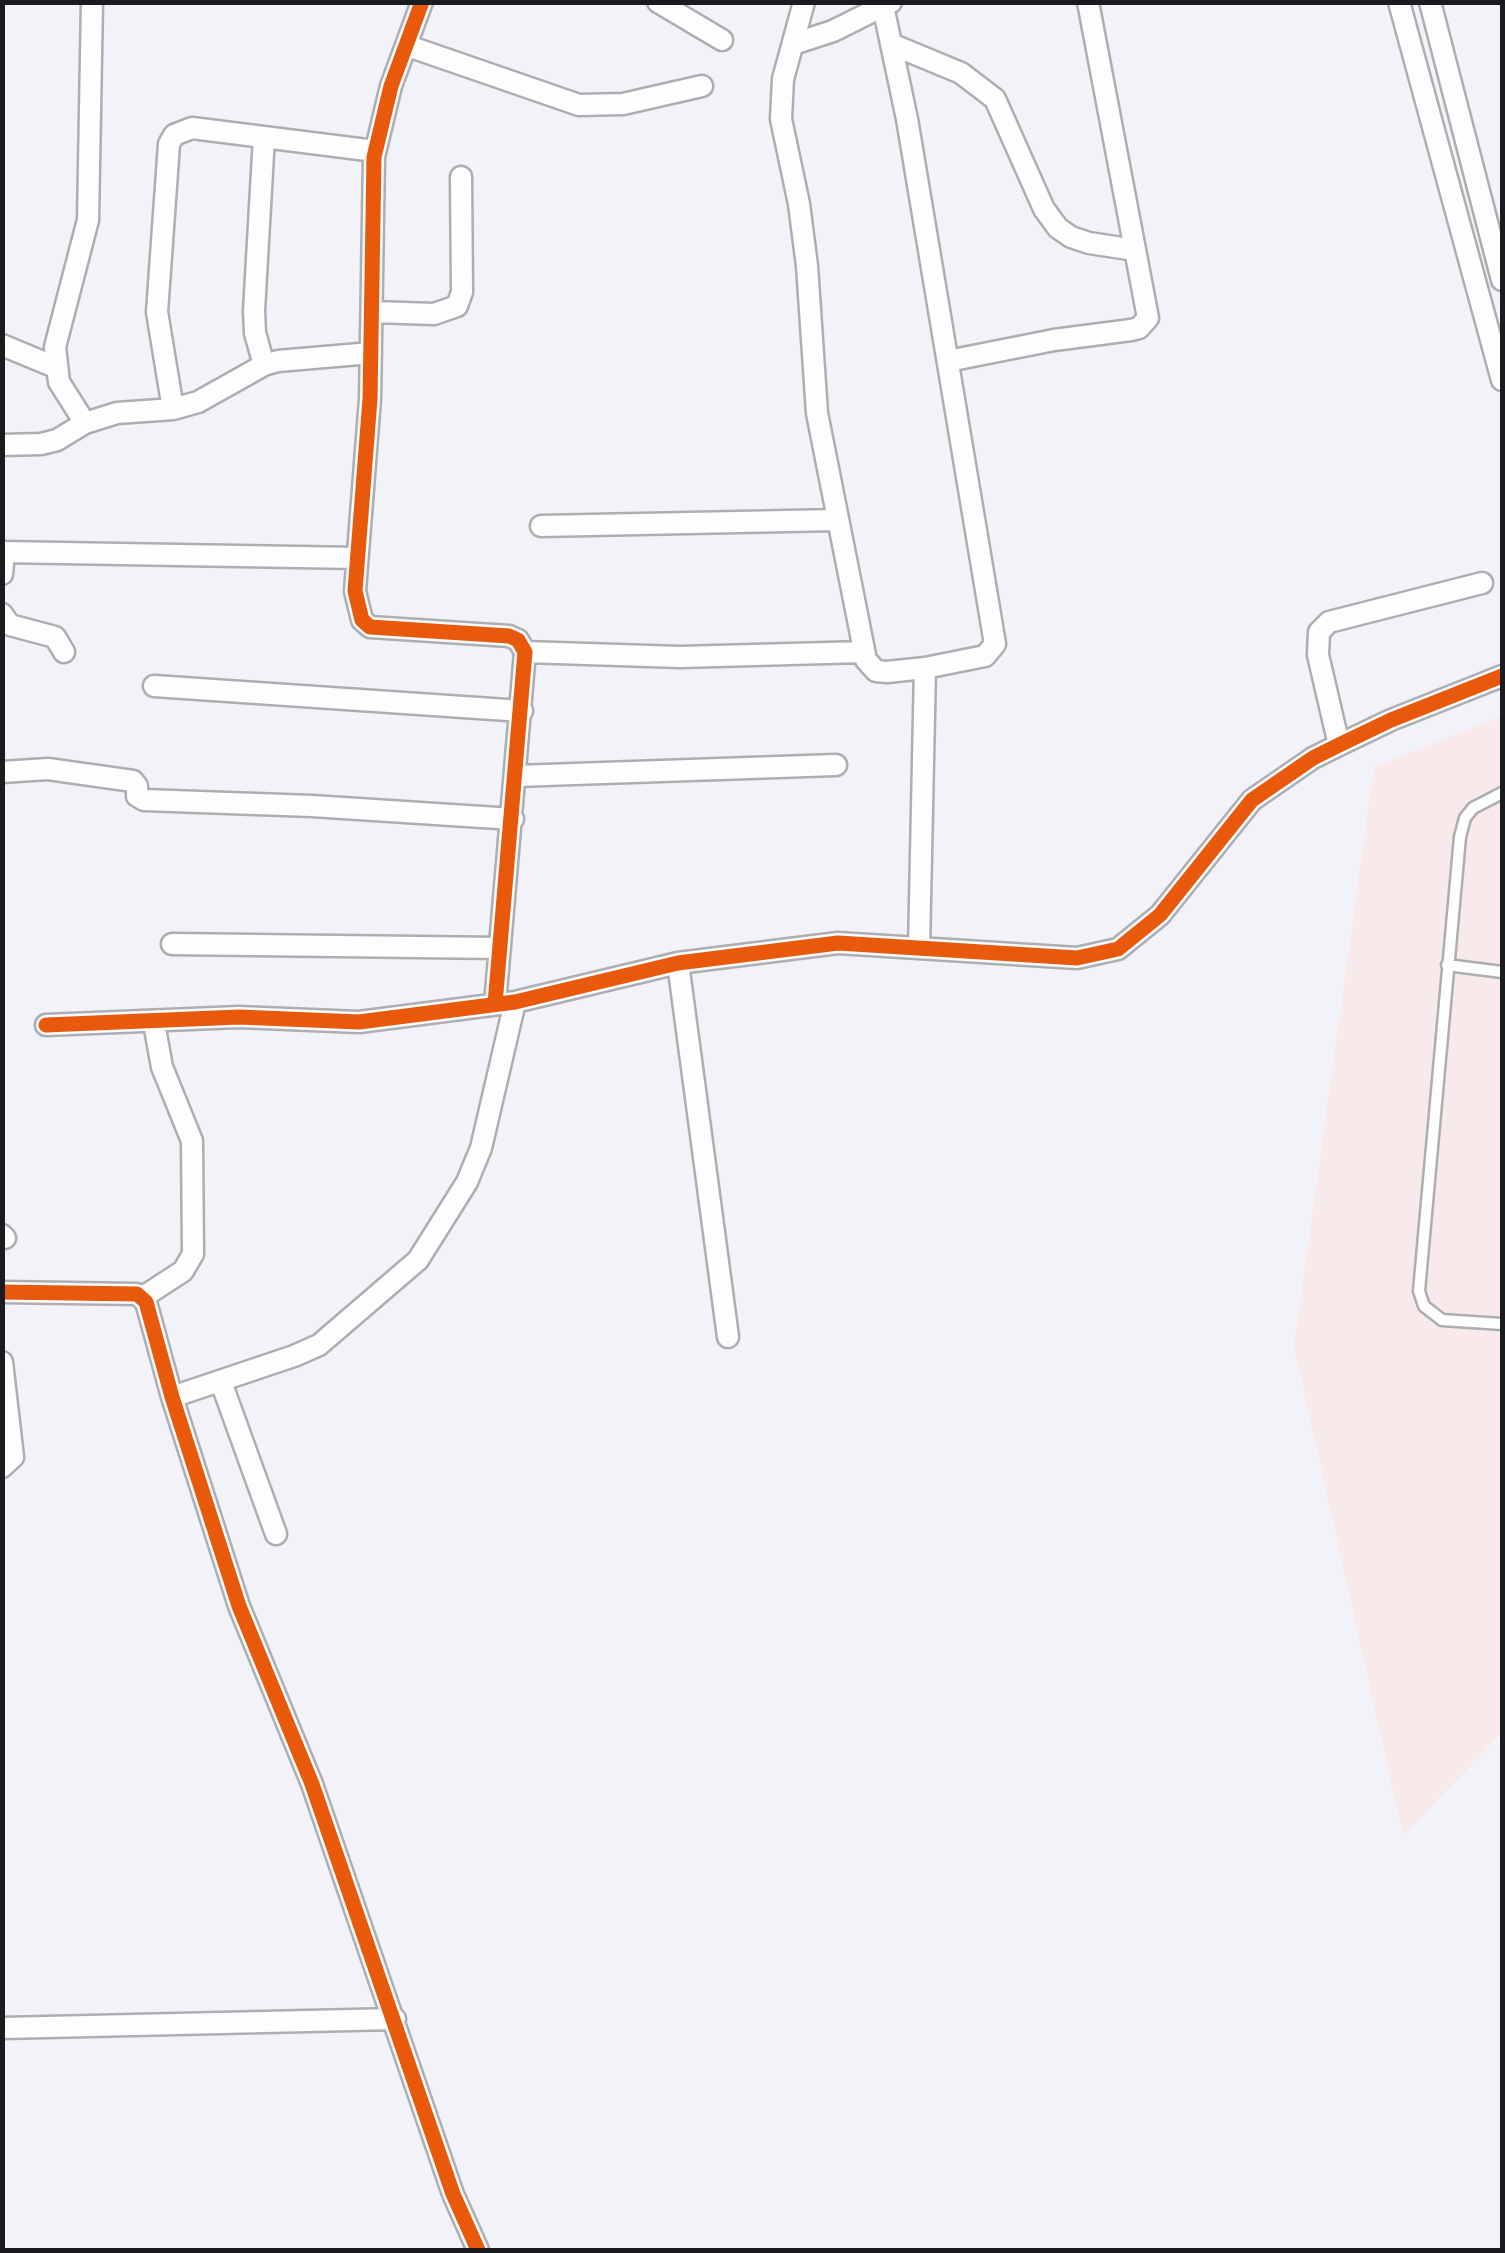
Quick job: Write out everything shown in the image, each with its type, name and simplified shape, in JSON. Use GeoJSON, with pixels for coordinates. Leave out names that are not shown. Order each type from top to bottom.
{"type":"FeatureCollection","features":[{"type":"Feature","properties":{"kind":"street"},"geometry":{"type":"LineString","coordinates":[[84,424],[59,382],[55,347],[88,220],[92,2]]}},
{"type":"Feature","properties":{"kind":"street"},"geometry":{"type":"LineString","coordinates":[[172,1397],[319,1345],[418,1260],[467,1182],[481,1148],[505,1003],[500,948],[525,652],[518,640],[509,636],[370,627],[362,620],[354,591],[372,352],[375,151],[391,86],[422,2]]}},
{"type":"Feature","properties":{"kind":"street"},"geometry":{"type":"LineString","coordinates":[[792,44],[833,31],[887,4],[995,644],[985,656],[926,668],[876,671],[866,660],[816,413],[803,232],[781,119],[783,79],[792,44],[804,2]]}},
{"type":"Feature","properties":{"kind":"street"},"geometry":{"type":"LineString","coordinates":[[948,361],[1139,328],[1148,318],[1088,2]]}},
{"type":"Feature","properties":{"kind":"street"},"geometry":{"type":"LineString","coordinates":[[1399,2],[1502,380]]}},
{"type":"Feature","properties":{"kind":"street"},"geometry":{"type":"LineString","coordinates":[[1430,2],[1502,280]]}},
{"type":"Feature","properties":{"kind":"street"},"geometry":{"type":"LineString","coordinates":[[667,5],[722,40]]}},
{"type":"Feature","properties":{"kind":"street"},"geometry":{"type":"LineString","coordinates":[[892,44],[961,73],[995,99],[1044,209],[1058,228],[1071,238],[1136,250]]}},
{"type":"Feature","properties":{"kind":"street"},"geometry":{"type":"LineString","coordinates":[[408,46],[579,105],[623,104],[702,86]]}},
{"type":"Feature","properties":{"kind":"street"},"geometry":{"type":"LineString","coordinates":[[173,409],[157,312],[168,144],[174,135],[192,128],[375,151]]}},
{"type":"Feature","properties":{"kind":"street"},"geometry":{"type":"LineString","coordinates":[[264,137],[254,311],[255,333],[264,365]]}},
{"type":"Feature","properties":{"kind":"street"},"geometry":{"type":"LineString","coordinates":[[372,312],[434,314],[457,306],[462,292],[461,177]]}},
{"type":"Feature","properties":{"kind":"street"},"geometry":{"type":"LineString","coordinates":[[2,344],[55,366]]}},
{"type":"Feature","properties":{"kind":"street"},"geometry":{"type":"LineString","coordinates":[[2,446],[41,444],[117,413],[173,409],[212,397],[264,365],[372,352]]}},
{"type":"Feature","properties":{"kind":"street"},"geometry":{"type":"LineString","coordinates":[[540,526],[836,520]]}},
{"type":"Feature","properties":{"kind":"street"},"geometry":{"type":"LineString","coordinates":[[2,574],[3,552],[358,558]]}},
{"type":"Feature","properties":{"kind":"street"},"geometry":{"type":"LineString","coordinates":[[1339,745],[1318,655],[1320,632],[1329,622],[1482,583]]}},
{"type":"Feature","properties":{"kind":"street"},"geometry":{"type":"LineString","coordinates":[[2,614],[10,625],[55,637],[64,652]]}},
{"type":"Feature","properties":{"kind":"street"},"geometry":{"type":"LineString","coordinates":[[525,652],[680,657],[864,652]]}},
{"type":"Feature","properties":{"kind":"street"},"geometry":{"type":"LineString","coordinates":[[919,948],[926,668]]}},
{"type":"Feature","properties":{"kind":"street"},"geometry":{"type":"LineString","coordinates":[[46,1026],[239,1017],[359,1022],[505,1003],[678,963],[838,943],[1077,958],[1118,949],[1160,915],[1252,800],[1339,745],[1502,676]]}},
{"type":"Feature","properties":{"kind":"street"},"geometry":{"type":"LineString","coordinates":[[154,686],[522,710]]}},
{"type":"Feature","properties":{"kind":"street"},"geometry":{"type":"LineString","coordinates":[[516,776],[836,765]]}},
{"type":"Feature","properties":{"kind":"street"},"geometry":{"type":"LineString","coordinates":[[2,772],[48,769],[133,781],[138,786],[137,796],[144,800],[512,819]]}},
{"type":"Feature","properties":{"kind":"street"},"geometry":{"type":"LineString","coordinates":[[172,944],[500,948]]}},
{"type":"Feature","properties":{"kind":"street"},"geometry":{"type":"LineString","coordinates":[[678,963],[728,1336]]}},
{"type":"Feature","properties":{"kind":"street"},"geometry":{"type":"LineString","coordinates":[[143,1298],[182,1272],[192,1254],[192,1141],[162,1068],[154,1023]]}},
{"type":"Feature","properties":{"kind":"street"},"geometry":{"type":"LineString","coordinates":[[2,1292],[136,1294],[149,1309],[172,1397],[239,1606],[312,1784],[453,2194],[478,2250]]}},
{"type":"Feature","properties":{"kind":"street"},"geometry":{"type":"LineString","coordinates":[[2,1362],[13,1456],[2,1467]]}},
{"type":"Feature","properties":{"kind":"street"},"geometry":{"type":"LineString","coordinates":[[221,1382],[276,1534]]}},
{"type":"Feature","properties":{"kind":"street"},"geometry":{"type":"LineString","coordinates":[[2,2028],[394,2020]]}},
{"type":"Feature","properties":{"kind":"lane"},"geometry":{"type":"LineString","coordinates":[[1502,793],[1472,808],[1460,837],[1418,1290],[1424,1306],[1442,1320],[1502,1324]]}},
{"type":"Feature","properties":{"kind":"lane"},"geometry":{"type":"LineString","coordinates":[[1447,965],[1502,972]]}},
{"type":"Feature","properties":{"kind":"shaded area"},"geometry":{"type":"Polygon","coordinates":[[[1502,716],[1502,1733],[1403,1836],[1294,1347],[1374,767],[1502,716]]]}},
{"type":"Feature","properties":{"kind":"cycle path"},"geometry":{"type":"LineString","coordinates":[[422,2],[391,86],[374,157],[370,399],[355,591],[362,620],[370,627],[509,636],[518,640],[525,652],[495,1004]]}},
{"type":"Feature","properties":{"kind":"cycle path"},"geometry":{"type":"LineString","coordinates":[[46,1025],[239,1017],[359,1022],[515,1002],[678,963],[838,943],[1077,958],[1118,949],[1160,915],[1252,800],[1339,745],[1502,676]]}},
{"type":"Feature","properties":{"kind":"cycle path"},"geometry":{"type":"LineString","coordinates":[[2,1292],[137,1294],[146,1302],[239,1606],[312,1784],[453,2194],[478,2250]]}}]}
